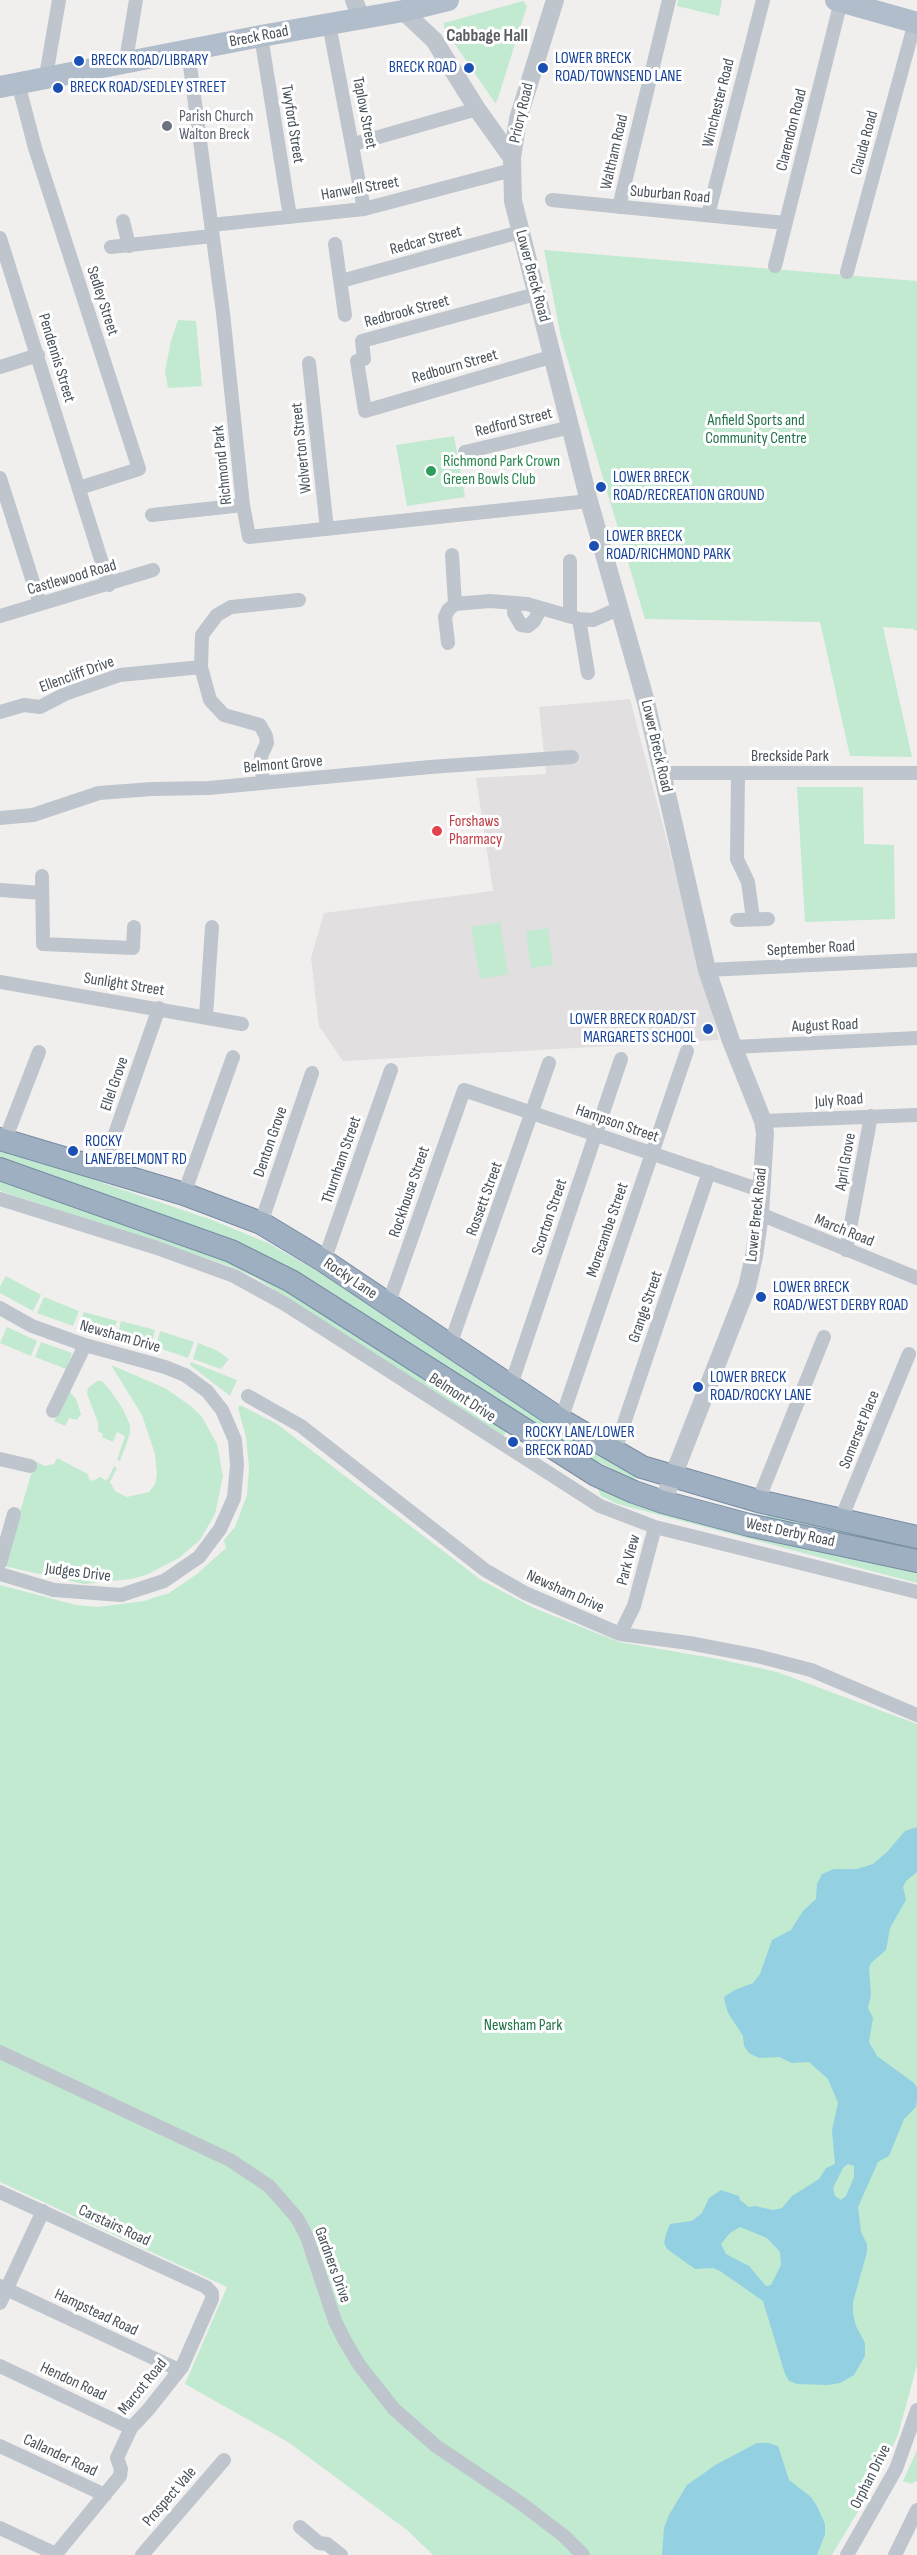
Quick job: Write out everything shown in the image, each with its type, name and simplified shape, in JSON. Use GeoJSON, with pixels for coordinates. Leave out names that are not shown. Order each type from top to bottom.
{"type":"FeatureCollection","features":[{"type":"Feature","properties":{"kind":"highway","name":"Rocky Lane"},"geometry":{"type":"LineString","coordinates":[[3,1139],[102,1171],[184,1194],[261,1222],[614,1453],[642,1467],[672,1476]]}},
{"type":"Feature","properties":{"kind":"highway","name":"Rocky Lane"},"geometry":{"type":"LineString","coordinates":[[0,1169],[231,1251],[291,1281],[596,1475],[663,1502]]}},
{"type":"Feature","properties":{"kind":"highway","name":"West Derby Road"},"geometry":{"type":"LineString","coordinates":[[672,1476],[758,1501],[917,1537]]}},
{"type":"Feature","properties":{"kind":"highway","name":"West Derby Road"},"geometry":{"type":"LineString","coordinates":[[663,1502],[749,1525],[917,1561]]}},
{"type":"Feature","properties":{"kind":"main road","name":"Breck Road"},"geometry":{"type":"LineString","coordinates":[[9,85],[329,24],[357,9],[404,11],[448,0]]}},
{"type":"Feature","properties":{"kind":"main road"},"geometry":{"type":"LineString","coordinates":[[838,1],[866,3],[916,22]]}},
{"type":"Feature","properties":{"kind":"street"},"geometry":{"type":"LineString","coordinates":[[49,78],[47,70],[59,0]]}},
{"type":"Feature","properties":{"kind":"street"},"geometry":{"type":"LineString","coordinates":[[129,63],[127,54],[136,0]]}},
{"type":"Feature","properties":{"kind":"street","name":"Priory Road"},"geometry":{"type":"LineString","coordinates":[[512,164],[518,119],[555,0]]}},
{"type":"Feature","properties":{"kind":"street","name":"Waltham Road"},"geometry":{"type":"LineString","coordinates":[[619,207],[669,0]]}},
{"type":"Feature","properties":{"kind":"street","name":"Winchester Road"},"geometry":{"type":"LineString","coordinates":[[708,215],[764,0]]}},
{"type":"Feature","properties":{"kind":"street","name":"Clarendon Road"},"geometry":{"type":"LineString","coordinates":[[775,266],[838,1]]}},
{"type":"Feature","properties":{"kind":"street"},"geometry":{"type":"LineString","coordinates":[[404,11],[434,40],[512,164]]}},
{"type":"Feature","properties":{"kind":"street","name":"Claude Road"},"geometry":{"type":"LineString","coordinates":[[847,272],[916,22]]}},
{"type":"Feature","properties":{"kind":"street","name":"Taplow Street"},"geometry":{"type":"LineString","coordinates":[[329,24],[354,144],[364,208]]}},
{"type":"Feature","properties":{"kind":"street","name":"Twyford Street"},"geometry":{"type":"LineString","coordinates":[[261,36],[290,217]]}},
{"type":"Feature","properties":{"kind":"street","name":"Richmond Park"},"geometry":{"type":"LineString","coordinates":[[188,51],[223,313],[243,505],[249,537],[589,501]]}},
{"type":"Feature","properties":{"kind":"street","name":"Sedley Street"},"geometry":{"type":"LineString","coordinates":[[9,85],[36,148],[138,469],[79,488]]}},
{"type":"Feature","properties":{"kind":"street"},"geometry":{"type":"LineString","coordinates":[[354,144],[477,109]]}},
{"type":"Feature","properties":{"kind":"street","name":"Hanwell Street"},"geometry":{"type":"LineString","coordinates":[[111,247],[129,246],[290,217],[364,208],[512,164]]}},
{"type":"Feature","properties":{"kind":"street","name":"Lower Breck Road"},"geometry":{"type":"LineString","coordinates":[[512,164],[513,201],[520,232],[554,356],[589,501],[646,702],[707,970],[763,1121],[765,1132],[760,1214],[747,1287],[663,1502]]}},
{"type":"Feature","properties":{"kind":"street","name":"Suburban Road"},"geometry":{"type":"LineString","coordinates":[[552,200],[785,223]]}},
{"type":"Feature","properties":{"kind":"street"},"geometry":{"type":"LineString","coordinates":[[123,221],[129,246]]}},
{"type":"Feature","properties":{"kind":"street","name":"Redcar Street"},"geometry":{"type":"LineString","coordinates":[[341,281],[520,232]]}},
{"type":"Feature","properties":{"kind":"street","name":"Pendennis Street"},"geometry":{"type":"LineString","coordinates":[[0,238],[109,585]]}},
{"type":"Feature","properties":{"kind":"street"},"geometry":{"type":"LineString","coordinates":[[335,244],[345,315]]}},
{"type":"Feature","properties":{"kind":"street","name":"Redbrook Street"},"geometry":{"type":"LineString","coordinates":[[365,411],[357,361],[364,359],[362,341],[536,294]]}},
{"type":"Feature","properties":{"kind":"street"},"geometry":{"type":"LineString","coordinates":[[0,367],[38,355]]}},
{"type":"Feature","properties":{"kind":"street","name":"Redbourn Street"},"geometry":{"type":"LineString","coordinates":[[365,411],[554,356]]}},
{"type":"Feature","properties":{"kind":"street","name":"Wolverton Street"},"geometry":{"type":"LineString","coordinates":[[309,363],[327,529]]}},
{"type":"Feature","properties":{"kind":"street","name":"Redford Street"},"geometry":{"type":"LineString","coordinates":[[465,452],[571,427]]}},
{"type":"Feature","properties":{"kind":"street"},"geometry":{"type":"LineString","coordinates":[[0,478],[40,604]]}},
{"type":"Feature","properties":{"kind":"street"},"geometry":{"type":"LineString","coordinates":[[152,515],[243,505]]}},
{"type":"Feature","properties":{"kind":"street"},"geometry":{"type":"LineString","coordinates":[[452,555],[455,604]]}},
{"type":"Feature","properties":{"kind":"street"},"geometry":{"type":"LineString","coordinates":[[570,561],[574,618],[588,673]]}},
{"type":"Feature","properties":{"kind":"street","name":"Castlewood Road"},"geometry":{"type":"LineString","coordinates":[[0,616],[153,570]]}},
{"type":"Feature","properties":{"kind":"street"},"geometry":{"type":"LineString","coordinates":[[263,783],[261,756],[267,743],[266,735],[260,725],[231,718],[210,700],[201,667],[202,635],[217,615],[231,607],[299,600]]}},
{"type":"Feature","properties":{"kind":"street"},"geometry":{"type":"LineString","coordinates":[[448,643],[446,617],[448,610],[455,604],[490,601],[515,603],[542,608],[574,618],[593,620],[620,608]]}},
{"type":"Feature","properties":{"kind":"street"},"geometry":{"type":"LineString","coordinates":[[515,603],[514,613],[521,625],[528,626],[542,608]]}},
{"type":"Feature","properties":{"kind":"street","name":"Ellencliff Drive"},"geometry":{"type":"LineString","coordinates":[[0,712],[24,705],[40,707],[65,694],[120,675],[201,667]]}},
{"type":"Feature","properties":{"kind":"street","name":"Belmont Grove"},"geometry":{"type":"LineString","coordinates":[[0,818],[33,815],[99,793],[209,788],[453,765],[572,757]]}},
{"type":"Feature","properties":{"kind":"street","name":"Breckside Park"},"geometry":{"type":"LineString","coordinates":[[662,773],[917,773]]}},
{"type":"Feature","properties":{"kind":"street"},"geometry":{"type":"LineString","coordinates":[[738,774],[737,859],[748,882],[753,919]]}},
{"type":"Feature","properties":{"kind":"street"},"geometry":{"type":"LineString","coordinates":[[42,876],[43,944],[133,948],[134,927]]}},
{"type":"Feature","properties":{"kind":"street"},"geometry":{"type":"LineString","coordinates":[[0,890],[42,892]]}},
{"type":"Feature","properties":{"kind":"street"},"geometry":{"type":"LineString","coordinates":[[737,920],[768,919]]}},
{"type":"Feature","properties":{"kind":"street"},"geometry":{"type":"LineString","coordinates":[[206,1016],[213,927]]}},
{"type":"Feature","properties":{"kind":"street","name":"September Road"},"geometry":{"type":"LineString","coordinates":[[707,970],[917,960]]}},
{"type":"Feature","properties":{"kind":"street","name":"Sunlight Street"},"geometry":{"type":"LineString","coordinates":[[0,982],[242,1023]]}},
{"type":"Feature","properties":{"kind":"street","name":"Ellel Grove"},"geometry":{"type":"LineString","coordinates":[[102,1171],[159,1008]]}},
{"type":"Feature","properties":{"kind":"street","name":"August Road"},"geometry":{"type":"LineString","coordinates":[[734,1047],[917,1038]]}},
{"type":"Feature","properties":{"kind":"street","name":"Morecambe Street"},"geometry":{"type":"LineString","coordinates":[[561,1420],[687,1051]]}},
{"type":"Feature","properties":{"kind":"street"},"geometry":{"type":"LineString","coordinates":[[3,1139],[39,1052]]}},
{"type":"Feature","properties":{"kind":"street"},"geometry":{"type":"LineString","coordinates":[[184,1194],[233,1057]]}},
{"type":"Feature","properties":{"kind":"street","name":"Scorton Street"},"geometry":{"type":"LineString","coordinates":[[511,1385],[621,1059]]}},
{"type":"Feature","properties":{"kind":"street","name":"Rossett Street"},"geometry":{"type":"LineString","coordinates":[[450,1345],[549,1063]]}},
{"type":"Feature","properties":{"kind":"street","name":"Thurnham Street"},"geometry":{"type":"LineString","coordinates":[[324,1262],[391,1070]]}},
{"type":"Feature","properties":{"kind":"street","name":"Denton Grove"},"geometry":{"type":"LineString","coordinates":[[261,1222],[312,1073]]}},
{"type":"Feature","properties":{"kind":"street","name":"Hampson Street"},"geometry":{"type":"LineString","coordinates":[[464,1090],[760,1190]]}},
{"type":"Feature","properties":{"kind":"street","name":"Rockhouse Street"},"geometry":{"type":"LineString","coordinates":[[388,1305],[464,1090]]}},
{"type":"Feature","properties":{"kind":"street","name":"July Road"},"geometry":{"type":"LineString","coordinates":[[763,1121],[917,1115]]}},
{"type":"Feature","properties":{"kind":"street","name":"April Grove"},"geometry":{"type":"LineString","coordinates":[[846,1250],[871,1116]]}},
{"type":"Feature","properties":{"kind":"street","name":"Grange Street"},"geometry":{"type":"LineString","coordinates":[[614,1453],[709,1172]]}},
{"type":"Feature","properties":{"kind":"street","name":"Belmont Drive"},"geometry":{"type":"LineString","coordinates":[[0,1199],[157,1248],[234,1276],[285,1304],[600,1506],[655,1527],[917,1592]]}},
{"type":"Feature","properties":{"kind":"street","name":"March Road"},"geometry":{"type":"LineString","coordinates":[[760,1214],[917,1278]]}},
{"type":"Feature","properties":{"kind":"street","name":"Newsham Drive"},"geometry":{"type":"LineString","coordinates":[[0,1308],[32,1326],[85,1345],[165,1367],[184,1375],[207,1391],[222,1410]]}},
{"type":"Feature","properties":{"kind":"street"},"geometry":{"type":"LineString","coordinates":[[758,1501],[824,1337]]}},
{"type":"Feature","properties":{"kind":"street"},"geometry":{"type":"LineString","coordinates":[[53,1412],[85,1345]]}},
{"type":"Feature","properties":{"kind":"street","name":"Somerset Place"},"geometry":{"type":"LineString","coordinates":[[841,1519],[909,1354]]}},
{"type":"Feature","properties":{"kind":"street","name":"Newsham Drive"},"geometry":{"type":"LineString","coordinates":[[248,1396],[301,1426],[484,1570],[525,1593],[620,1634],[689,1642],[811,1670],[917,1715]]}},
{"type":"Feature","properties":{"kind":"street","name":"Judges Drive"},"geometry":{"type":"LineString","coordinates":[[0,1574],[54,1590],[121,1595],[164,1581],[199,1557],[220,1529],[234,1498],[237,1465],[235,1440],[222,1410]]}},
{"type":"Feature","properties":{"kind":"street"},"geometry":{"type":"LineString","coordinates":[[0,1458],[30,1466]]}},
{"type":"Feature","properties":{"kind":"street"},"geometry":{"type":"LineString","coordinates":[[0,1563],[14,1514]]}},
{"type":"Feature","properties":{"kind":"street","name":"Park View"},"geometry":{"type":"LineString","coordinates":[[620,1634],[634,1606],[655,1527]]}},
{"type":"Feature","properties":{"kind":"street","name":"Gardners Drive"},"geometry":{"type":"LineString","coordinates":[[0,2052],[230,2160],[269,2186],[297,2218],[307,2237],[335,2321],[345,2341],[360,2366],[394,2409],[436,2446],[522,2504],[564,2536],[583,2555]]}},
{"type":"Feature","properties":{"kind":"street","name":"Carstairs Road"},"geometry":{"type":"LineString","coordinates":[[0,2192],[206,2287],[212,2293]]}},
{"type":"Feature","properties":{"kind":"street"},"geometry":{"type":"LineString","coordinates":[[0,2303],[3,2288],[43,2211]]}},
{"type":"Feature","properties":{"kind":"street","name":"Hampstead Road"},"geometry":{"type":"LineString","coordinates":[[3,2288],[179,2370]]}},
{"type":"Feature","properties":{"kind":"street","name":"Marcot Road"},"geometry":{"type":"LineString","coordinates":[[56,2554],[122,2473],[117,2458],[131,2428],[179,2370],[212,2299],[212,2293]]}},
{"type":"Feature","properties":{"kind":"street","name":"Hendon Road"},"geometry":{"type":"LineString","coordinates":[[0,2366],[131,2428]]}},
{"type":"Feature","properties":{"kind":"street","name":"Orphan Drive"},"geometry":{"type":"LineString","coordinates":[[847,2555],[896,2469],[917,2410]]}},
{"type":"Feature","properties":{"kind":"street","name":"Callander Road"},"geometry":{"type":"LineString","coordinates":[[0,2446],[105,2495]]}},
{"type":"Feature","properties":{"kind":"street","name":"Prospect Vale"},"geometry":{"type":"LineString","coordinates":[[142,2555],[224,2460]]}},
{"type":"Feature","properties":{"kind":"street"},"geometry":{"type":"LineString","coordinates":[[895,2555],[917,2510]]}},
{"type":"Feature","properties":{"kind":"street"},"geometry":{"type":"LineString","coordinates":[[300,2527],[319,2543],[327,2544],[341,2555]]}},
{"type":"Feature","properties":{"kind":"street"},"geometry":{"type":"LineString","coordinates":[[0,2528],[56,2554]]}},
{"type":"Feature","properties":{"kind":"street"},"geometry":{"type":"LineString","coordinates":[[310,2555],[319,2543]]}},
{"type":"Feature","properties":{"kind":"shaded area"},"geometry":{"type":"Polygon","coordinates":[[[630,699],[719,1040],[343,1061],[319,1026],[311,958],[324,913],[493,891],[476,778],[546,774],[539,707],[630,699]]]}},
{"type":"Feature","properties":{"kind":"green space"},"geometry":{"type":"Polygon","coordinates":[[[678,0],[722,0],[719,16],[677,6],[678,0]]]}},
{"type":"Feature","properties":{"kind":"green space"},"geometry":{"type":"Polygon","coordinates":[[[523,1],[527,6],[495,103],[444,28],[444,23],[523,1]]]}},
{"type":"Feature","properties":{"kind":"green space","name":"Anfield Sports and Community Centre"},"geometry":{"type":"Polygon","coordinates":[[[544,250],[917,281],[917,631],[883,627],[912,757],[850,756],[820,622],[645,619],[561,337],[544,250]]]}},
{"type":"Feature","properties":{"kind":"green space"},"geometry":{"type":"Polygon","coordinates":[[[178,320],[196,321],[202,386],[168,388],[165,371],[178,320]]]}},
{"type":"Feature","properties":{"kind":"green space","name":"Richmond Park Crown Green Bowls Club"},"geometry":{"type":"Polygon","coordinates":[[[454,436],[465,497],[407,506],[396,445],[454,436]]]}},
{"type":"Feature","properties":{"kind":"green space"},"geometry":{"type":"Polygon","coordinates":[[[797,787],[863,787],[864,844],[894,845],[895,919],[805,922],[797,787]]]}},
{"type":"Feature","properties":{"kind":"green space"},"geometry":{"type":"Polygon","coordinates":[[[500,922],[508,974],[480,979],[471,927],[500,922]]]}},
{"type":"Feature","properties":{"kind":"green space"},"geometry":{"type":"Polygon","coordinates":[[[548,928],[553,965],[531,968],[526,931],[548,928]]]}},
{"type":"Feature","properties":{"kind":"green space"},"geometry":{"type":"Polygon","coordinates":[[[0,1148],[212,1220],[268,1243],[319,1272],[581,1445],[576,1454],[356,1313],[0,1162],[0,1148]]]}},
{"type":"Feature","properties":{"kind":"green space"},"geometry":{"type":"Polygon","coordinates":[[[0,1179],[248,1266],[481,1409],[506,1432],[503,1437],[256,1278],[227,1265],[0,1191],[0,1179]]]}},
{"type":"Feature","properties":{"kind":"green space"},"geometry":{"type":"Polygon","coordinates":[[[6,1276],[41,1295],[33,1311],[0,1293],[0,1286],[6,1276]]]}},
{"type":"Feature","properties":{"kind":"green space"},"geometry":{"type":"Polygon","coordinates":[[[44,1297],[79,1311],[73,1326],[37,1313],[44,1297]]]}},
{"type":"Feature","properties":{"kind":"green space"},"geometry":{"type":"Polygon","coordinates":[[[84,1312],[117,1321],[112,1337],[78,1327],[84,1312]]]}},
{"type":"Feature","properties":{"kind":"green space"},"geometry":{"type":"Polygon","coordinates":[[[121,1321],[155,1330],[151,1347],[117,1338],[121,1321]]]}},
{"type":"Feature","properties":{"kind":"green space"},"geometry":{"type":"Polygon","coordinates":[[[7,1327],[37,1341],[31,1356],[0,1343],[7,1327]]]}},
{"type":"Feature","properties":{"kind":"green space"},"geometry":{"type":"Polygon","coordinates":[[[160,1331],[194,1342],[188,1358],[156,1347],[160,1331]]]}},
{"type":"Feature","properties":{"kind":"green space"},"geometry":{"type":"Polygon","coordinates":[[[41,1342],[72,1353],[66,1369],[35,1357],[41,1342]]]}},
{"type":"Feature","properties":{"kind":"green space"},"geometry":{"type":"Polygon","coordinates":[[[198,1343],[216,1350],[229,1359],[221,1369],[193,1359],[198,1343]]]}},
{"type":"Feature","properties":{"kind":"green space"},"geometry":{"type":"Polygon","coordinates":[[[191,1362],[237,1380],[230,1396],[190,1365],[191,1362]]]}},
{"type":"Feature","properties":{"kind":"green space"},"geometry":{"type":"Polygon","coordinates":[[[111,1365],[165,1388],[202,1417],[217,1444],[223,1476],[215,1514],[200,1540],[179,1558],[146,1575],[131,1579],[84,1584],[4,1566],[35,1461],[45,1466],[54,1464],[57,1458],[88,1474],[89,1479],[93,1481],[100,1477],[108,1479],[114,1466],[117,1468],[110,1482],[115,1491],[127,1497],[149,1492],[155,1484],[157,1474],[155,1454],[142,1415],[111,1365]]]}},
{"type":"Feature","properties":{"kind":"green space"},"geometry":{"type":"Polygon","coordinates":[[[97,1381],[102,1381],[110,1390],[123,1409],[130,1425],[130,1434],[120,1461],[117,1460],[125,1436],[117,1432],[113,1442],[102,1437],[103,1434],[98,1431],[98,1422],[87,1394],[88,1388],[97,1381]]]}},
{"type":"Feature","properties":{"kind":"green space"},"geometry":{"type":"Polygon","coordinates":[[[69,1391],[76,1399],[81,1414],[77,1420],[69,1418],[65,1426],[54,1421],[69,1391]]]}},
{"type":"Feature","properties":{"kind":"green space","name":"Newsham Park"},"geometry":{"type":"Polygon","coordinates":[[[240,1405],[277,1424],[481,1580],[534,1608],[619,1642],[777,1672],[917,1724],[917,2365],[898,2435],[879,2476],[832,2555],[433,2555],[407,2530],[288,2442],[185,2384],[227,2287],[0,2182],[0,1585],[76,1605],[98,1607],[144,1601],[169,1593],[197,1574],[226,1548],[224,1540],[235,1527],[247,1495],[249,1468],[246,1437],[238,1408],[240,1405]]]}},
{"type":"Feature","properties":{"kind":"green space"},"geometry":{"type":"Polygon","coordinates":[[[583,1446],[637,1474],[634,1480],[599,1462],[596,1464],[579,1453],[583,1446]]]}},
{"type":"Feature","properties":{"kind":"green space"},"geometry":{"type":"Polygon","coordinates":[[[594,1480],[917,1567],[917,1583],[618,1504],[601,1496],[594,1480]]]}},
{"type":"Feature","properties":{"kind":"green space"},"geometry":{"type":"Polygon","coordinates":[[[767,1512],[917,1544],[917,1554],[767,1517],[767,1512]]]}},
{"type":"Feature","properties":{"kind":"green space"},"geometry":{"type":"Polygon","coordinates":[[[917,2450],[917,2481],[911,2484],[903,2481],[917,2450]]]}},
{"type":"Feature","properties":{"kind":"water"},"geometry":{"type":"Polygon","coordinates":[[[917,1827],[917,1872],[906,1881],[903,1887],[906,1900],[890,1928],[886,1950],[871,1963],[869,1968],[871,1995],[868,2008],[873,2018],[869,2042],[877,2056],[914,2083],[917,2088],[916,2107],[904,2119],[889,2156],[878,2162],[858,2207],[861,2232],[867,2244],[867,2252],[853,2302],[853,2314],[856,2326],[865,2343],[865,2356],[854,2375],[840,2383],[797,2384],[789,2381],[785,2374],[763,2301],[720,2271],[713,2268],[695,2269],[667,2249],[664,2243],[670,2224],[692,2221],[702,2213],[709,2198],[721,2190],[739,2196],[740,2200],[749,2207],[773,2210],[782,2208],[792,2196],[819,2179],[826,2168],[835,2164],[832,2130],[838,2103],[828,2079],[809,2062],[792,2063],[779,2057],[759,2058],[749,2053],[744,2046],[743,2036],[728,2013],[724,1999],[735,1990],[753,1983],[760,1974],[772,1940],[791,1930],[803,1911],[816,1899],[817,1884],[822,1874],[834,1869],[857,1869],[873,1864],[905,1831],[917,1827]],[[848,2164],[843,2168],[833,2188],[835,2196],[841,2200],[846,2196],[854,2177],[854,2166],[848,2164]],[[740,2227],[730,2233],[721,2244],[726,2254],[749,2266],[766,2286],[771,2285],[781,2265],[780,2252],[767,2238],[740,2227]]]}},
{"type":"Feature","properties":{"kind":"water"},"geometry":{"type":"Polygon","coordinates":[[[757,2443],[778,2446],[789,2480],[811,2497],[817,2506],[825,2524],[825,2534],[817,2555],[662,2555],[664,2528],[687,2485],[717,2464],[757,2443]]]}},
{"type":"Feature","properties":{"kind":"place","name":"BRECK ROAD/LIBRARY"},"geometry":{"type":"Point","coordinates":[79,61]}},
{"type":"Feature","properties":{"kind":"place","name":"BRECK ROAD"},"geometry":{"type":"Point","coordinates":[469,68]}},
{"type":"Feature","properties":{"kind":"place","name":"LOWER BRECK ROAD/TOWNSEND LANE"},"geometry":{"type":"Point","coordinates":[543,68]}},
{"type":"Feature","properties":{"kind":"place","name":"BRECK ROAD/SEDLEY STREET"},"geometry":{"type":"Point","coordinates":[58,88]}},
{"type":"Feature","properties":{"kind":"place","name":"Parish Church Walton Breck"},"geometry":{"type":"Point","coordinates":[167,126]}},
{"type":"Feature","properties":{"kind":"place","name":"Richmond Park Crown Green Bowls Club"},"geometry":{"type":"Point","coordinates":[431,471]}},
{"type":"Feature","properties":{"kind":"place","name":"LOWER BRECK ROAD/RECREATION GROUND"},"geometry":{"type":"Point","coordinates":[601,487]}},
{"type":"Feature","properties":{"kind":"place","name":"LOWER BRECK ROAD/RICHMOND PARK"},"geometry":{"type":"Point","coordinates":[594,546]}},
{"type":"Feature","properties":{"kind":"place","name":"Forshaws Pharmacy"},"geometry":{"type":"Point","coordinates":[437,831]}},
{"type":"Feature","properties":{"kind":"place","name":"LOWER BRECK ROAD/ST MARGARETS SCHOOL"},"geometry":{"type":"Point","coordinates":[708,1029]}},
{"type":"Feature","properties":{"kind":"place","name":"ROCKY LANE/BELMONT RD"},"geometry":{"type":"Point","coordinates":[73,1151]}},
{"type":"Feature","properties":{"kind":"place","name":"LOWER BRECK ROAD/WEST DERBY ROAD"},"geometry":{"type":"Point","coordinates":[761,1297]}},
{"type":"Feature","properties":{"kind":"place","name":"LOWER BRECK ROAD/ROCKY LANE"},"geometry":{"type":"Point","coordinates":[698,1387]}},
{"type":"Feature","properties":{"kind":"place","name":"ROCKY LANE/LOWER BRECK ROAD"},"geometry":{"type":"Point","coordinates":[513,1442]}},
{"type":"Feature","properties":{"kind":"district","name":"Cabbage Hall"},"geometry":{"type":"Point","coordinates":[487,36]}}]}
